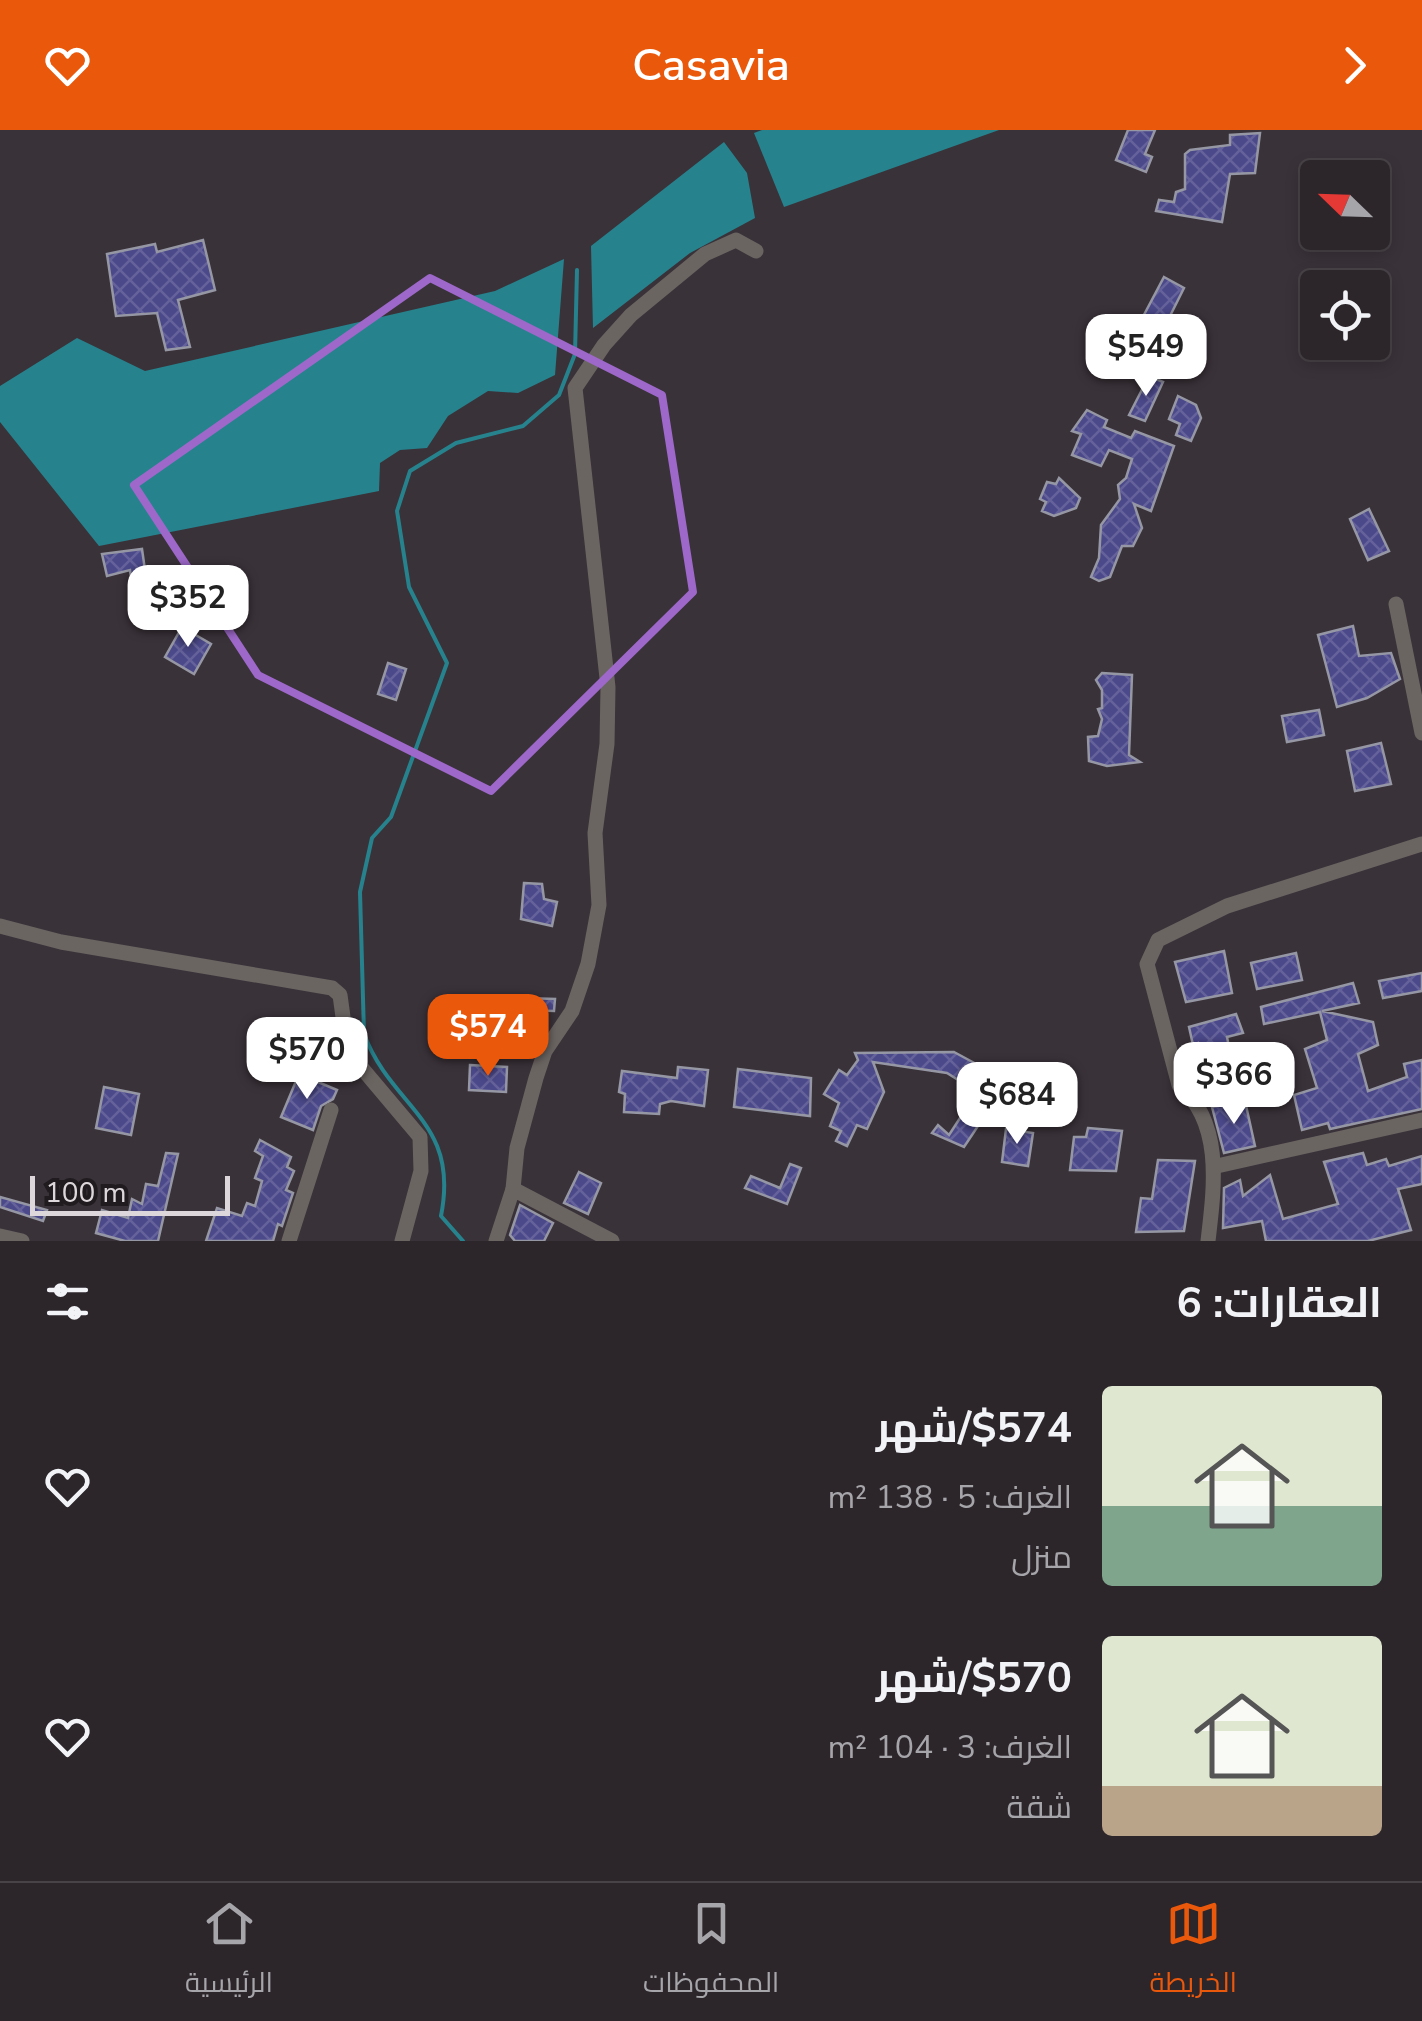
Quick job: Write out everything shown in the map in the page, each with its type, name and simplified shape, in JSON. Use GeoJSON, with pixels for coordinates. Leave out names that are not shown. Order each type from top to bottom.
{"type":"FeatureCollection","features":[{"type":"Feature","properties":{"kind":"street"},"geometry":{"type":"LineString","coordinates":[[496,1241],[513,1189],[516,1148],[536,1078],[545,1051],[572,1010],[588,964],[600,882],[595,833],[604,789],[608,687],[576,388],[604,345],[631,316],[704,254],[736,240],[756,252]]}},
{"type":"Feature","properties":{"kind":"street"},"geometry":{"type":"LineString","coordinates":[[1396,604],[1422,733]]}},
{"type":"Feature","properties":{"kind":"street"},"geometry":{"type":"LineString","coordinates":[[1208,1241],[1217,1166],[1194,1098],[1179,1086],[1147,964],[1152,950],[1158,940],[1227,906],[1422,844]]}},
{"type":"Feature","properties":{"kind":"street"},"geometry":{"type":"LineString","coordinates":[[0,926],[61,942],[332,988],[340,995],[346,1040],[361,1067],[420,1137],[421,1171],[402,1241]]}},
{"type":"Feature","properties":{"kind":"street"},"geometry":{"type":"LineString","coordinates":[[289,1241],[331,1110]]}},
{"type":"Feature","properties":{"kind":"street"},"geometry":{"type":"LineString","coordinates":[[1217,1166],[1422,1120]]}},
{"type":"Feature","properties":{"kind":"street"},"geometry":{"type":"LineString","coordinates":[[513,1189],[612,1241]]}},
{"type":"Feature","properties":{"kind":"street"},"geometry":{"type":"LineString","coordinates":[[0,1236],[22,1241]]}},
{"type":"Feature","properties":{"kind":"highlighted area"},"geometry":{"type":"Polygon","coordinates":[[[430,278],[662,395],[693,592],[491,791],[258,675],[134,485],[430,278]]]}},
{"type":"Feature","properties":{"kind":"water"},"geometry":{"type":"Polygon","coordinates":[[[999,130],[784,207],[754,133],[999,130]]]}},
{"type":"Feature","properties":{"kind":"water"},"geometry":{"type":"Polygon","coordinates":[[[724,142],[747,173],[755,218],[690,253],[593,328],[591,246],[724,142]]]}},
{"type":"Feature","properties":{"kind":"water"},"geometry":{"type":"Polygon","coordinates":[[[564,259],[555,375],[518,393],[488,391],[448,416],[427,448],[400,450],[380,463],[379,491],[99,546],[0,422],[0,386],[77,338],[145,371],[495,291],[564,259]]]}},
{"type":"Feature","properties":{"kind":"building"},"geometry":{"type":"Polygon","coordinates":[[[1128,130],[1155,130],[1145,154],[1152,157],[1146,172],[1116,160],[1128,130]]]}},
{"type":"Feature","properties":{"kind":"building"},"geometry":{"type":"Polygon","coordinates":[[[1260,133],[1255,173],[1230,174],[1222,222],[1156,211],[1159,200],[1174,202],[1176,192],[1185,189],[1185,154],[1190,150],[1230,145],[1230,135],[1260,133]]]}},
{"type":"Feature","properties":{"kind":"building"},"geometry":{"type":"Polygon","coordinates":[[[203,240],[215,290],[178,300],[190,347],[166,350],[157,313],[116,316],[107,254],[155,244],[157,252],[203,240]]]}},
{"type":"Feature","properties":{"kind":"building"},"geometry":{"type":"Polygon","coordinates":[[[1164,277],[1184,288],[1163,330],[1170,334],[1150,369],[1127,347],[1164,277]]]}},
{"type":"Feature","properties":{"kind":"building"},"geometry":{"type":"Polygon","coordinates":[[[1149,376],[1163,382],[1145,421],[1129,415],[1149,376]]]}},
{"type":"Feature","properties":{"kind":"building"},"geometry":{"type":"Polygon","coordinates":[[[1178,396],[1196,405],[1201,418],[1191,441],[1176,435],[1180,424],[1169,419],[1178,396]]]}},
{"type":"Feature","properties":{"kind":"building"},"geometry":{"type":"Polygon","coordinates":[[[1087,410],[1107,420],[1104,427],[1131,438],[1135,431],[1174,446],[1151,511],[1134,504],[1142,528],[1133,546],[1122,546],[1110,577],[1099,581],[1091,577],[1099,558],[1101,525],[1120,499],[1118,485],[1126,478],[1132,459],[1109,450],[1101,466],[1072,455],[1081,434],[1072,431],[1087,410]]]}},
{"type":"Feature","properties":{"kind":"building"},"geometry":{"type":"Polygon","coordinates":[[[1059,478],[1080,498],[1076,508],[1054,516],[1042,511],[1046,502],[1040,499],[1047,482],[1056,484],[1059,478]]]}},
{"type":"Feature","properties":{"kind":"building"},"geometry":{"type":"Polygon","coordinates":[[[1369,509],[1389,551],[1368,560],[1350,519],[1369,509]]]}},
{"type":"Feature","properties":{"kind":"building"},"geometry":{"type":"Polygon","coordinates":[[[142,549],[147,584],[132,586],[130,570],[107,576],[102,554],[142,549]]]}},
{"type":"Feature","properties":{"kind":"building"},"geometry":{"type":"Polygon","coordinates":[[[1353,626],[1359,656],[1391,653],[1400,679],[1367,698],[1337,707],[1318,635],[1353,626]]]}},
{"type":"Feature","properties":{"kind":"building"},"geometry":{"type":"Polygon","coordinates":[[[182,627],[211,644],[194,674],[165,657],[182,627]]]}},
{"type":"Feature","properties":{"kind":"building"},"geometry":{"type":"Polygon","coordinates":[[[388,663],[406,669],[396,700],[378,694],[388,663]]]}},
{"type":"Feature","properties":{"kind":"building"},"geometry":{"type":"Polygon","coordinates":[[[1102,673],[1132,675],[1129,755],[1140,762],[1107,766],[1089,761],[1088,737],[1098,736],[1102,719],[1098,709],[1102,708],[1102,690],[1096,680],[1102,673]]]}},
{"type":"Feature","properties":{"kind":"building"},"geometry":{"type":"Polygon","coordinates":[[[1319,710],[1324,735],[1287,742],[1282,716],[1319,710]]]}},
{"type":"Feature","properties":{"kind":"building"},"geometry":{"type":"Polygon","coordinates":[[[1381,743],[1391,784],[1355,791],[1347,751],[1381,743]]]}},
{"type":"Feature","properties":{"kind":"building"},"geometry":{"type":"Polygon","coordinates":[[[524,883],[542,884],[544,899],[557,902],[552,926],[521,919],[524,883]]]}},
{"type":"Feature","properties":{"kind":"building"},"geometry":{"type":"Polygon","coordinates":[[[1224,951],[1232,993],[1186,1002],[1175,962],[1224,951]]]}},
{"type":"Feature","properties":{"kind":"building"},"geometry":{"type":"Polygon","coordinates":[[[1296,953],[1302,980],[1257,989],[1251,963],[1296,953]]]}},
{"type":"Feature","properties":{"kind":"building"},"geometry":{"type":"Polygon","coordinates":[[[1422,973],[1422,991],[1383,998],[1379,981],[1422,973]]]}},
{"type":"Feature","properties":{"kind":"building"},"geometry":{"type":"Polygon","coordinates":[[[1353,983],[1359,1003],[1322,1011],[1373,1022],[1378,1045],[1358,1054],[1368,1091],[1407,1077],[1404,1064],[1422,1060],[1422,1109],[1330,1129],[1328,1123],[1302,1130],[1294,1095],[1317,1088],[1305,1049],[1327,1040],[1320,1012],[1264,1024],[1261,1007],[1353,983]]]}},
{"type":"Feature","properties":{"kind":"building"},"geometry":{"type":"Polygon","coordinates":[[[523,998],[555,999],[554,1011],[526,1010],[525,1037],[487,1037],[488,1008],[523,1009],[523,998]]]}},
{"type":"Feature","properties":{"kind":"building"},"geometry":{"type":"Polygon","coordinates":[[[1236,1014],[1243,1033],[1227,1037],[1235,1078],[1206,1083],[1198,1043],[1193,1045],[1189,1027],[1236,1014]]]}},
{"type":"Feature","properties":{"kind":"building"},"geometry":{"type":"Polygon","coordinates":[[[954,1052],[1002,1078],[993,1095],[996,1099],[964,1147],[932,1133],[938,1125],[949,1135],[977,1092],[947,1073],[873,1062],[884,1092],[867,1129],[857,1125],[847,1146],[836,1141],[841,1131],[830,1126],[839,1103],[824,1094],[839,1070],[847,1075],[858,1060],[855,1053],[954,1052]]]}},
{"type":"Feature","properties":{"kind":"building"},"geometry":{"type":"Polygon","coordinates":[[[470,1065],[507,1067],[506,1092],[469,1090],[470,1065]]]}},
{"type":"Feature","properties":{"kind":"building"},"geometry":{"type":"Polygon","coordinates":[[[678,1067],[708,1070],[704,1106],[671,1101],[660,1104],[659,1114],[624,1112],[625,1094],[619,1092],[622,1071],[677,1078],[678,1067]]]}},
{"type":"Feature","properties":{"kind":"building"},"geometry":{"type":"Polygon","coordinates":[[[738,1069],[811,1078],[810,1116],[734,1107],[738,1069]]]}},
{"type":"Feature","properties":{"kind":"building"},"geometry":{"type":"Polygon","coordinates":[[[299,1074],[337,1090],[333,1099],[321,1106],[313,1130],[281,1117],[299,1074]]]}},
{"type":"Feature","properties":{"kind":"building"},"geometry":{"type":"Polygon","coordinates":[[[104,1087],[139,1094],[131,1135],[96,1128],[104,1087]]]}},
{"type":"Feature","properties":{"kind":"building"},"geometry":{"type":"Polygon","coordinates":[[[1245,1101],[1255,1146],[1224,1153],[1212,1107],[1245,1101]]]}},
{"type":"Feature","properties":{"kind":"building"},"geometry":{"type":"Polygon","coordinates":[[[1088,1128],[1122,1131],[1116,1171],[1070,1170],[1074,1137],[1086,1137],[1088,1128]]]}},
{"type":"Feature","properties":{"kind":"building"},"geometry":{"type":"Polygon","coordinates":[[[1006,1129],[1033,1133],[1028,1166],[1002,1162],[1006,1129]]]}},
{"type":"Feature","properties":{"kind":"building"},"geometry":{"type":"Polygon","coordinates":[[[260,1140],[291,1157],[287,1167],[294,1171],[286,1190],[293,1193],[282,1226],[278,1224],[273,1241],[206,1241],[217,1208],[242,1216],[247,1203],[255,1206],[262,1181],[255,1178],[263,1156],[255,1151],[260,1140]]]}},
{"type":"Feature","properties":{"kind":"building"},"geometry":{"type":"Polygon","coordinates":[[[166,1153],[178,1154],[158,1241],[125,1241],[96,1233],[102,1210],[128,1218],[132,1199],[142,1204],[146,1184],[158,1186],[166,1153]]]}},
{"type":"Feature","properties":{"kind":"building"},"geometry":{"type":"Polygon","coordinates":[[[1363,1153],[1367,1165],[1386,1159],[1389,1166],[1422,1156],[1422,1184],[1398,1189],[1411,1230],[1368,1241],[1266,1241],[1262,1221],[1223,1228],[1224,1188],[1240,1180],[1243,1196],[1270,1175],[1283,1219],[1338,1204],[1324,1162],[1363,1153]]]}},
{"type":"Feature","properties":{"kind":"building"},"geometry":{"type":"Polygon","coordinates":[[[1158,1160],[1195,1161],[1184,1231],[1136,1232],[1141,1198],[1152,1199],[1158,1160]]]}},
{"type":"Feature","properties":{"kind":"building"},"geometry":{"type":"Polygon","coordinates":[[[790,1164],[801,1168],[787,1204],[745,1188],[751,1176],[780,1188],[790,1164]]]}},
{"type":"Feature","properties":{"kind":"building"},"geometry":{"type":"Polygon","coordinates":[[[579,1172],[601,1183],[588,1214],[564,1203],[579,1172]]]}},
{"type":"Feature","properties":{"kind":"building"},"geometry":{"type":"Polygon","coordinates":[[[0,1197],[47,1210],[43,1221],[0,1207],[0,1197]]]}},
{"type":"Feature","properties":{"kind":"building"},"geometry":{"type":"Polygon","coordinates":[[[520,1205],[553,1223],[544,1241],[515,1241],[510,1235],[520,1205]]]}},
{"type":"Feature","properties":{"kind":"waterway"},"geometry":{"type":"LineString","coordinates":[[463,1241],[441,1216],[444,1184],[441,1158],[432,1136],[376,1059],[364,1034],[360,892],[372,838],[391,817],[447,663],[409,587],[397,511],[410,471],[456,443],[523,426],[559,395],[575,354],[577,270]]}}]}
